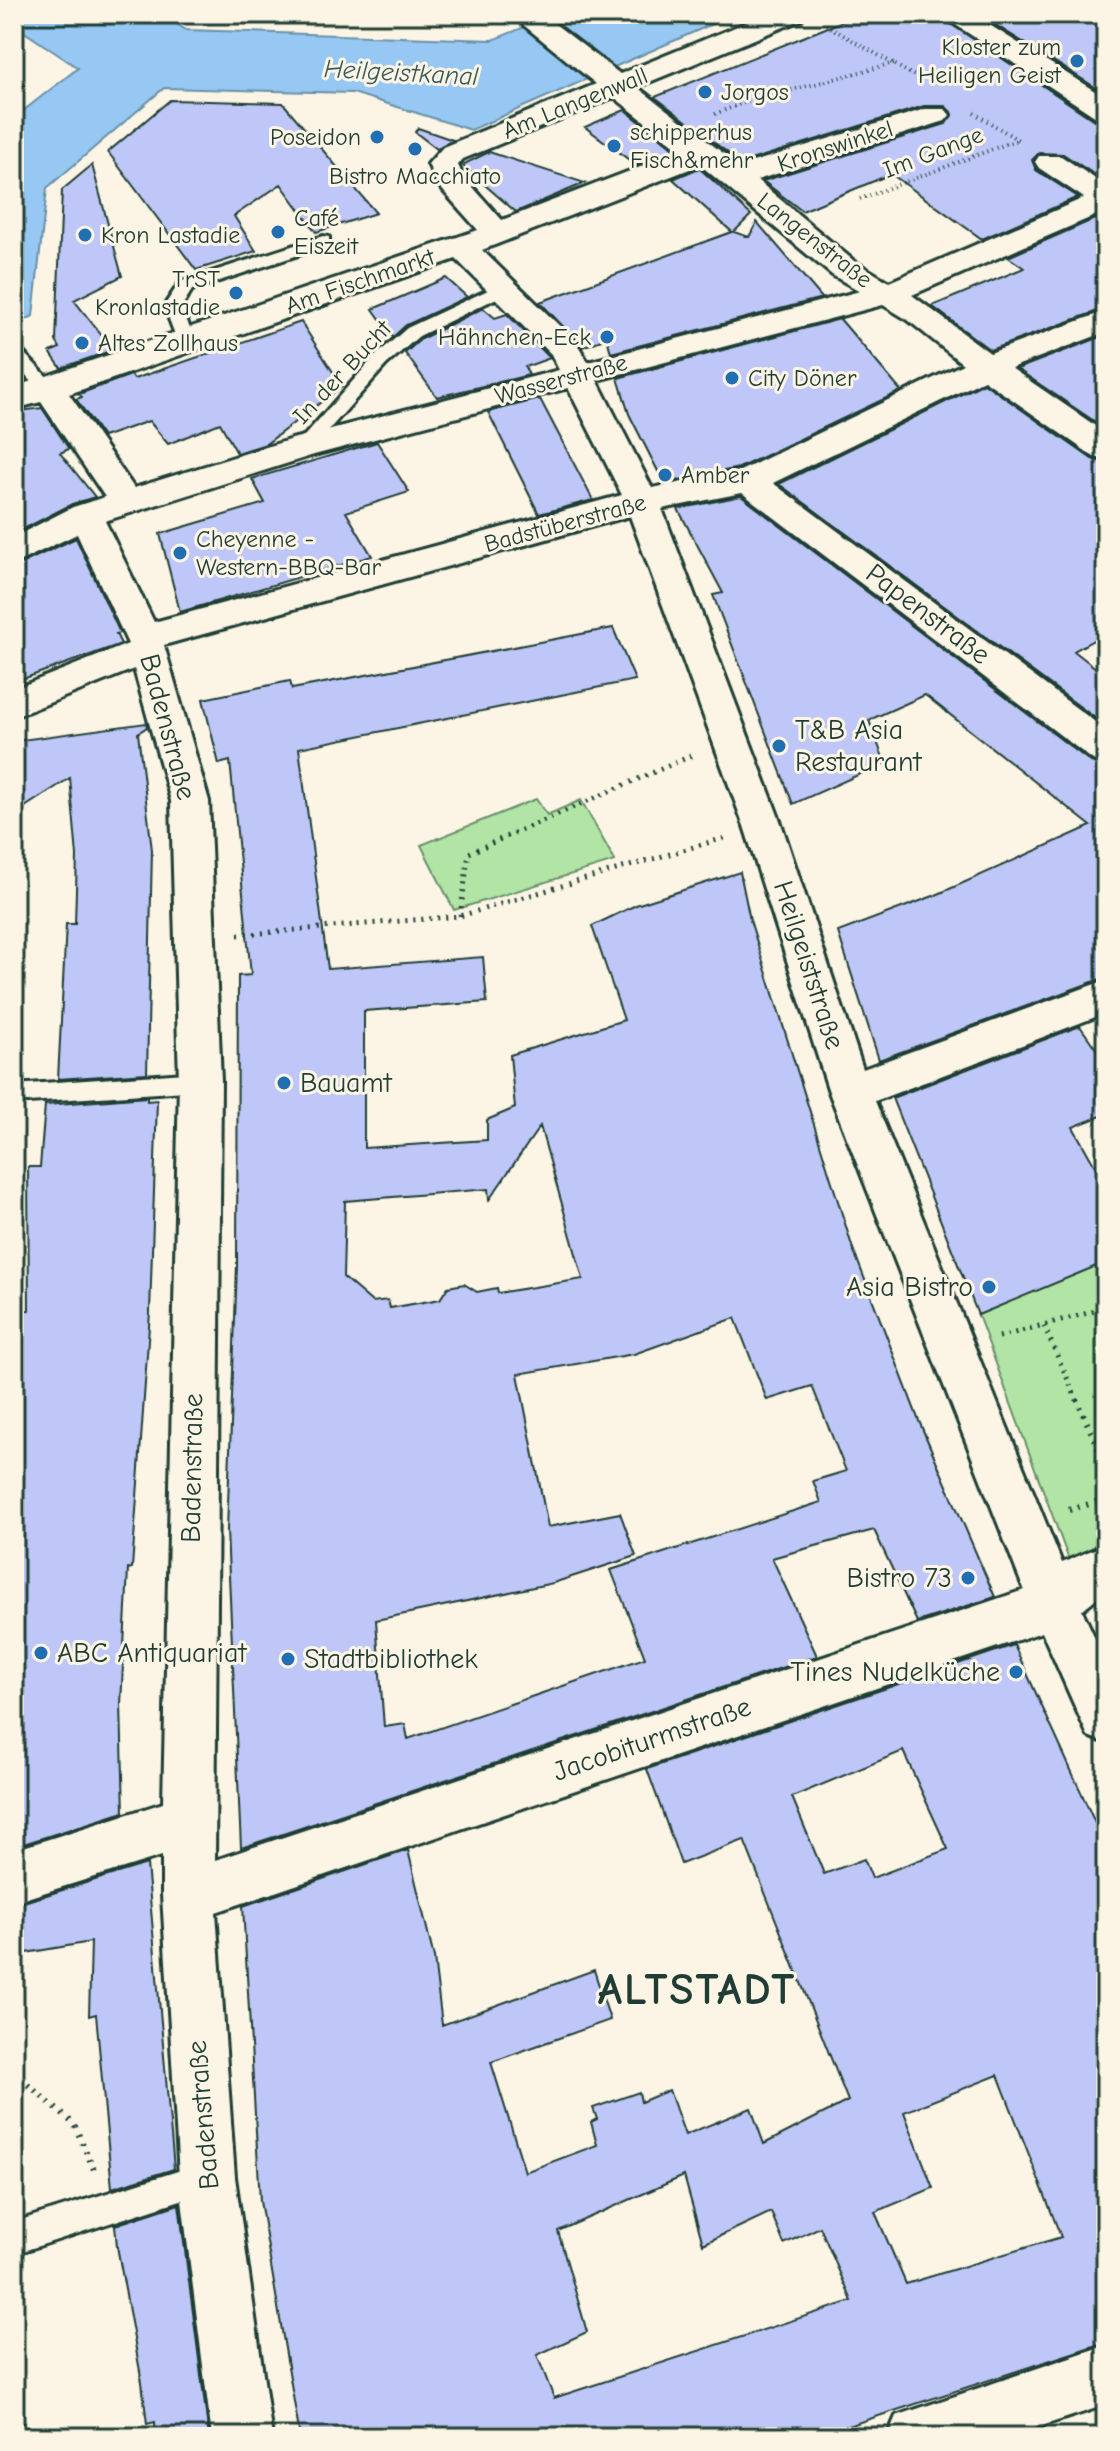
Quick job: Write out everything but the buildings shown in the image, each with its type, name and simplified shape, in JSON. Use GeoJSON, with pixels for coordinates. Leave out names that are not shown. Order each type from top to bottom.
{"type":"FeatureCollection","features":[{"type":"Feature","properties":{"kind":"street","name":"Am Langenwall"},"geometry":{"type":"LineString","coordinates":[[497,233],[449,179],[443,164],[453,153],[612,82],[791,14]]}},
{"type":"Feature","properties":{"kind":"street"},"geometry":{"type":"LineString","coordinates":[[953,14],[1106,111]]}},
{"type":"Feature","properties":{"kind":"street","name":"Langenstraße"},"geometry":{"type":"LineString","coordinates":[[528,17],[735,177],[843,268],[919,313],[986,366],[1106,449]]}},
{"type":"Feature","properties":{"kind":"street","name":"Kronswinkel"},"geometry":{"type":"LineString","coordinates":[[735,177],[934,102]]}},
{"type":"Feature","properties":{"kind":"street","name":"Am Fischmarkt"},"geometry":{"type":"LineString","coordinates":[[14,398],[49,389],[461,247],[703,153]]}},
{"type":"Feature","properties":{"kind":"street","name":"Wasserstraße"},"geometry":{"type":"LineString","coordinates":[[1050,162],[1106,199]]}},
{"type":"Feature","properties":{"kind":"street","name":"Wasserstraße"},"geometry":{"type":"LineString","coordinates":[[14,552],[106,508],[304,447],[887,294],[1106,199]]}},
{"type":"Feature","properties":{"kind":"street","name":"Heilgeiststraße"},"geometry":{"type":"LineString","coordinates":[[461,247],[565,349],[642,501],[763,826],[850,1092],[1054,1604],[1106,1718]]}},
{"type":"Feature","properties":{"kind":"street","name":"Badstüberstraße"},"geometry":{"type":"LineString","coordinates":[[14,704],[146,645],[642,501],[748,481],[986,366],[1106,321]]}},
{"type":"Feature","properties":{"kind":"street","name":"Badenstraße"},"geometry":{"type":"LineString","coordinates":[[49,389],[106,508],[190,801],[200,1081],[188,1895],[207,2177],[242,2437]]}},
{"type":"Feature","properties":{"kind":"street","name":"Papenstraße"},"geometry":{"type":"LineString","coordinates":[[748,481],[1106,750]]}},
{"type":"Feature","properties":{"kind":"street"},"geometry":{"type":"LineString","coordinates":[[850,1092],[1106,996]]}},
{"type":"Feature","properties":{"kind":"street","name":"Jacobiturmstraße"},"geometry":{"type":"LineString","coordinates":[[188,1895],[1054,1604],[1084,1575],[1106,1567]]}},
{"type":"Feature","properties":{"kind":"street"},"geometry":{"type":"LineString","coordinates":[[14,1876],[187,1822]]}},
{"type":"Feature","properties":{"kind":"street"},"geometry":{"type":"LineString","coordinates":[[917,2437],[1106,2375]]}},
{"type":"Feature","properties":{"kind":"lane"},"geometry":{"type":"LineString","coordinates":[[185,341],[173,306],[186,286],[323,241]]}},
{"type":"Feature","properties":{"kind":"lane","name":"In der Bucht"},"geometry":{"type":"LineString","coordinates":[[304,447],[380,361],[413,332],[503,288]]}},
{"type":"Feature","properties":{"kind":"lane"},"geometry":{"type":"LineString","coordinates":[[14,353],[49,389]]}},
{"type":"Feature","properties":{"kind":"lane"},"geometry":{"type":"LineString","coordinates":[[14,1094],[200,1081]]}},
{"type":"Feature","properties":{"kind":"lane"},"geometry":{"type":"LineString","coordinates":[[14,2238],[207,2177]]}},
{"type":"Feature","properties":{"kind":"path"},"geometry":{"type":"LineString","coordinates":[[820,21],[895,63],[934,102]]}},
{"type":"Feature","properties":{"kind":"path"},"geometry":{"type":"LineString","coordinates":[[722,112],[895,63]]}},
{"type":"Feature","properties":{"kind":"path","name":"Im Gange"},"geometry":{"type":"LineString","coordinates":[[860,199],[1018,139],[972,112]]}},
{"type":"Feature","properties":{"kind":"path"},"geometry":{"type":"LineString","coordinates":[[460,916],[469,853],[731,740]]}},
{"type":"Feature","properties":{"kind":"path"},"geometry":{"type":"LineString","coordinates":[[194,936],[460,916],[763,826]]}},
{"type":"Feature","properties":{"kind":"path"},"geometry":{"type":"LineString","coordinates":[[951,1349],[1106,1308]]}},
{"type":"Feature","properties":{"kind":"path"},"geometry":{"type":"LineString","coordinates":[[1044,1326],[1106,1465]]}},
{"type":"Feature","properties":{"kind":"path"},"geometry":{"type":"LineString","coordinates":[[14,2073],[74,2124],[110,2208]]}},
{"type":"Feature","properties":{"kind":"path"},"geometry":{"type":"LineString","coordinates":[[14,2378],[26,2437]]}},
{"type":"Feature","properties":{"kind":"green space"},"geometry":{"type":"Polygon","coordinates":[[[536,799],[547,815],[581,800],[615,861],[454,910],[421,845],[536,799]]]}},
{"type":"Feature","properties":{"kind":"green space"},"geometry":{"type":"Polygon","coordinates":[[[1106,1262],[1106,1547],[1069,1560],[978,1315],[1106,1262]]]}},
{"type":"Feature","properties":{"kind":"water","name":"Heilgeistkanal"},"geometry":{"type":"Polygon","coordinates":[[[14,14],[162,14],[186,30],[493,40],[556,14],[735,14],[471,130],[353,93],[164,88],[47,188],[33,316],[14,326],[14,118],[78,68],[14,25],[14,14]]]}},
{"type":"Feature","properties":{"kind":"place","name":"Kloster zum Heiligen Geist"},"geometry":{"type":"Point","coordinates":[1077,61]}},
{"type":"Feature","properties":{"kind":"place","name":"Jorgos"},"geometry":{"type":"Point","coordinates":[705,92]}},
{"type":"Feature","properties":{"kind":"place","name":"Poseidon"},"geometry":{"type":"Point","coordinates":[377,137]}},
{"type":"Feature","properties":{"kind":"place","name":"schipperhus Fisch&mehr"},"geometry":{"type":"Point","coordinates":[614,146]}},
{"type":"Feature","properties":{"kind":"place","name":"Bistro Macchiato"},"geometry":{"type":"Point","coordinates":[415,149]}},
{"type":"Feature","properties":{"kind":"place","name":"Café Eiszeit"},"geometry":{"type":"Point","coordinates":[278,232]}},
{"type":"Feature","properties":{"kind":"place","name":"Kron Lastadie"},"geometry":{"type":"Point","coordinates":[85,235]}},
{"type":"Feature","properties":{"kind":"place","name":"TrST Kronlastadie"},"geometry":{"type":"Point","coordinates":[236,293]}},
{"type":"Feature","properties":{"kind":"place","name":"Hähnchen-Eck"},"geometry":{"type":"Point","coordinates":[607,337]}},
{"type":"Feature","properties":{"kind":"place","name":"Altes Zollhaus"},"geometry":{"type":"Point","coordinates":[82,343]}},
{"type":"Feature","properties":{"kind":"place","name":"City Döner"},"geometry":{"type":"Point","coordinates":[732,378]}},
{"type":"Feature","properties":{"kind":"place","name":"Amber"},"geometry":{"type":"Point","coordinates":[665,475]}},
{"type":"Feature","properties":{"kind":"place","name":"Cheyenne - Western-BBQ-Bar"},"geometry":{"type":"Point","coordinates":[180,553]}},
{"type":"Feature","properties":{"kind":"place","name":"T&B Asia Restaurant"},"geometry":{"type":"Point","coordinates":[779,746]}},
{"type":"Feature","properties":{"kind":"place","name":"Bauamt"},"geometry":{"type":"Point","coordinates":[284,1083]}},
{"type":"Feature","properties":{"kind":"place","name":"Asia Bistro"},"geometry":{"type":"Point","coordinates":[989,1287]}},
{"type":"Feature","properties":{"kind":"place","name":"Bistro 73"},"geometry":{"type":"Point","coordinates":[968,1578]}},
{"type":"Feature","properties":{"kind":"place","name":"ABC Antiquariat"},"geometry":{"type":"Point","coordinates":[41,1653]}},
{"type":"Feature","properties":{"kind":"place","name":"Stadtbibliothek"},"geometry":{"type":"Point","coordinates":[288,1659]}},
{"type":"Feature","properties":{"kind":"place","name":"Tines Nudelküche"},"geometry":{"type":"Point","coordinates":[1016,1672]}},
{"type":"Feature","properties":{"kind":"district","name":"ALTSTADT"},"geometry":{"type":"Point","coordinates":[697,1989]}}]}
